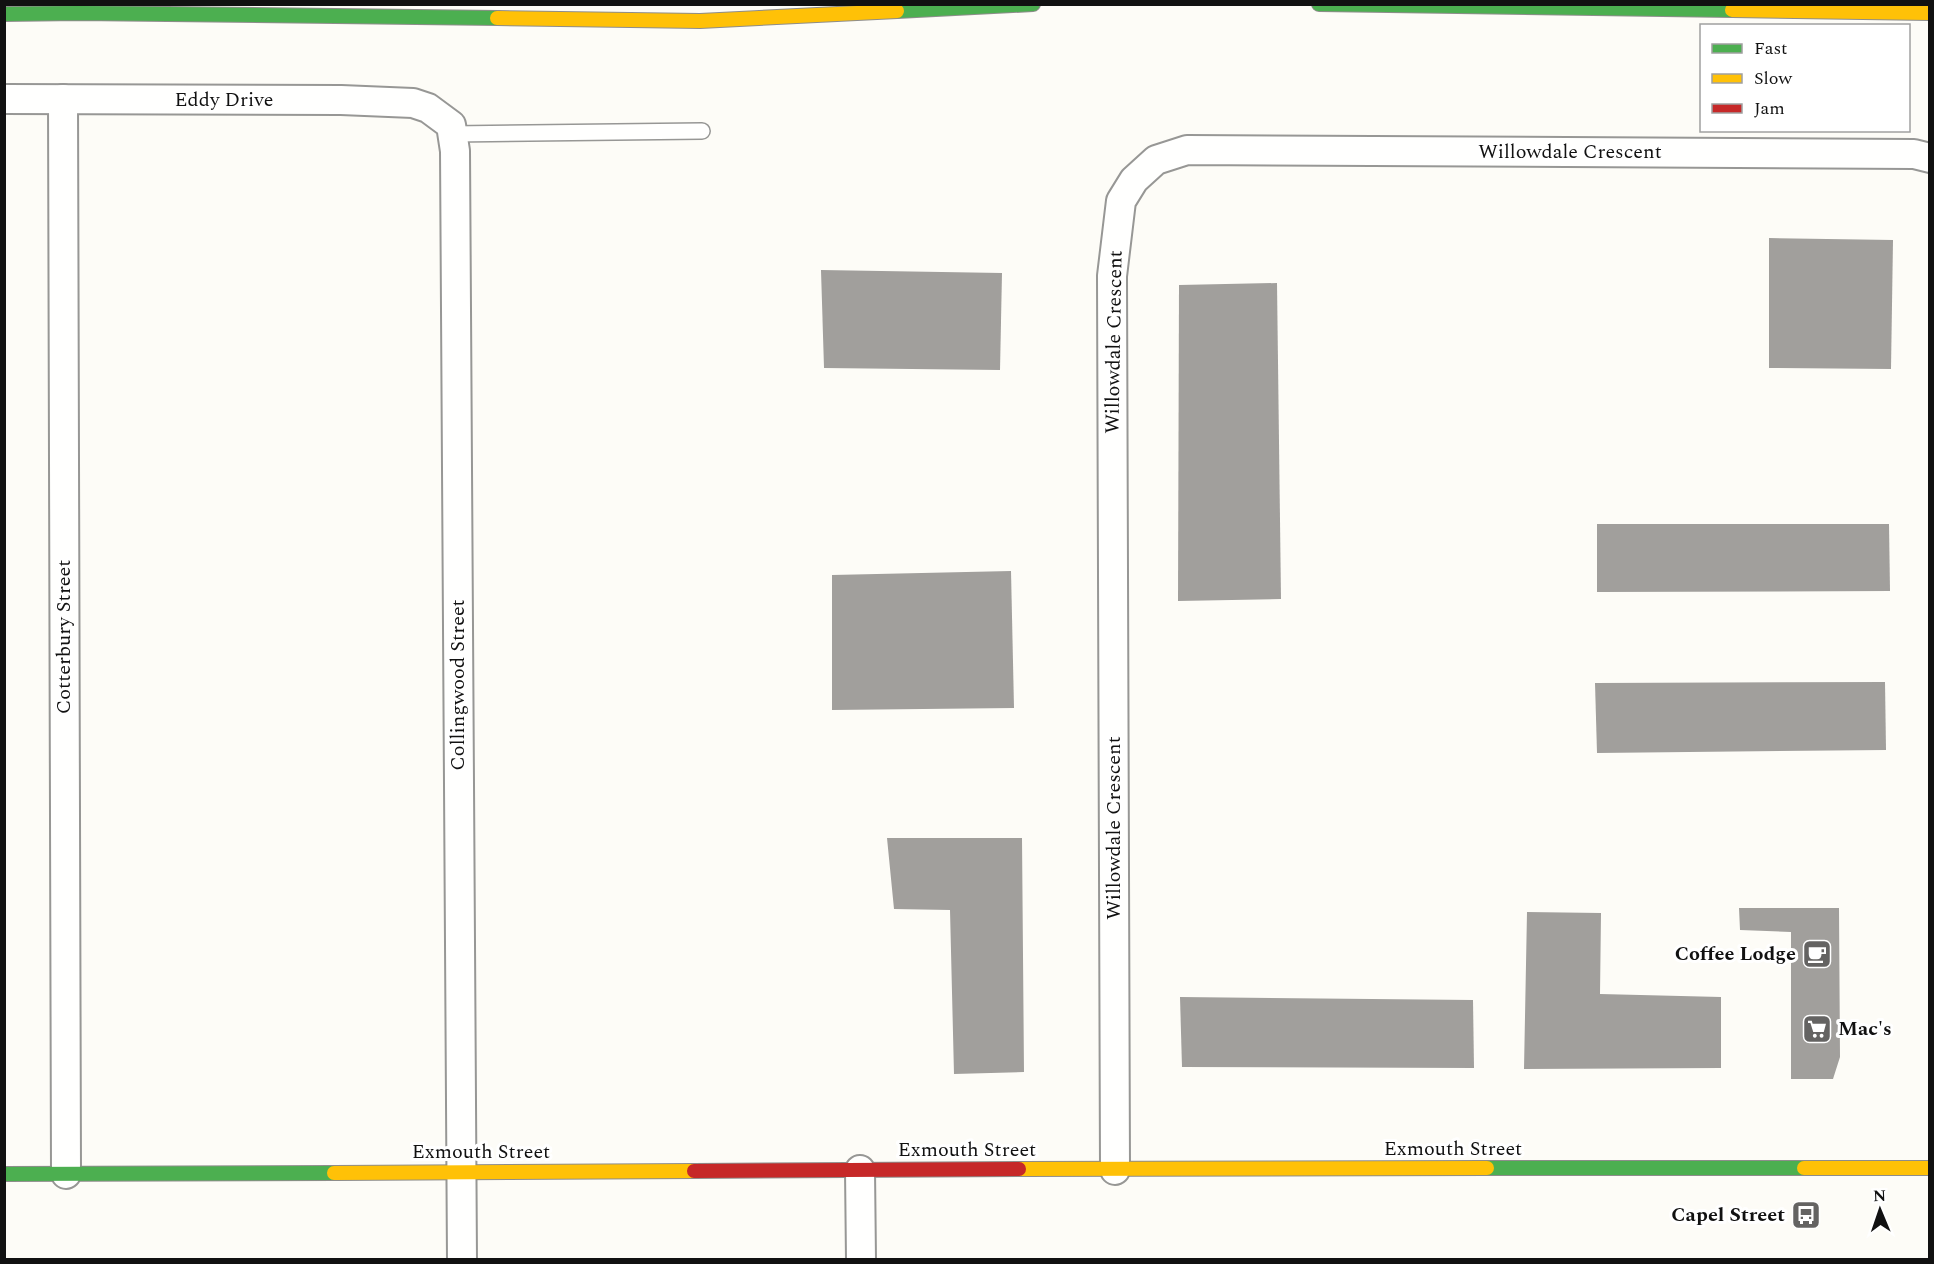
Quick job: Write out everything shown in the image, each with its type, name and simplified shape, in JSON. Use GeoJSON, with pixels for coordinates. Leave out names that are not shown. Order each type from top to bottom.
{"type":"FeatureCollection","features":[{"type":"Feature","properties":{"kind":"main road"},"geometry":{"type":"LineString","coordinates":[[4,14],[700,21],[1033,4]]}},
{"type":"Feature","properties":{"kind":"main road"},"geometry":{"type":"LineString","coordinates":[[1319,4],[1929,13]]}},
{"type":"Feature","properties":{"kind":"main road","name":"Exmouth Street"},"geometry":{"type":"LineString","coordinates":[[4,1174],[1929,1168]]}},
{"type":"Feature","properties":{"kind":"street","name":"Eddy Drive"},"geometry":{"type":"LineString","coordinates":[[4,99],[412,103],[428,108],[446,124]]}},
{"type":"Feature","properties":{"kind":"street","name":"Cotterbury Street"},"geometry":{"type":"LineString","coordinates":[[63,99],[66,1174]]}},
{"type":"Feature","properties":{"kind":"street","name":"Collingwood Street"},"geometry":{"type":"LineString","coordinates":[[446,124],[455,163],[462,1260]]}},
{"type":"Feature","properties":{"kind":"street","name":"Willowdale Crescent"},"geometry":{"type":"LineString","coordinates":[[1115,1170],[1112,276],[1121,201],[1134,180],[1156,160],[1187,150],[1914,154],[1929,158]]}},
{"type":"Feature","properties":{"kind":"street"},"geometry":{"type":"LineString","coordinates":[[860,1170],[861,1260]]}},
{"type":"Feature","properties":{"kind":"lane"},"geometry":{"type":"LineString","coordinates":[[446,124],[702,131]]}},
{"type":"Feature","properties":{"kind":"building"},"geometry":{"type":"Polygon","coordinates":[[[1769,238],[1893,240],[1891,369],[1769,368],[1769,238]]]}},
{"type":"Feature","properties":{"kind":"building"},"geometry":{"type":"Polygon","coordinates":[[[821,270],[1002,273],[1000,370],[824,368],[821,270]]]}},
{"type":"Feature","properties":{"kind":"building"},"geometry":{"type":"Polygon","coordinates":[[[1277,283],[1281,599],[1178,601],[1179,285],[1277,283]]]}},
{"type":"Feature","properties":{"kind":"building"},"geometry":{"type":"Polygon","coordinates":[[[1597,524],[1889,524],[1890,591],[1597,592],[1597,524]]]}},
{"type":"Feature","properties":{"kind":"building"},"geometry":{"type":"Polygon","coordinates":[[[1011,571],[1014,708],[832,710],[832,575],[1011,571]]]}},
{"type":"Feature","properties":{"kind":"building"},"geometry":{"type":"Polygon","coordinates":[[[1885,682],[1886,750],[1597,753],[1595,683],[1885,682]]]}},
{"type":"Feature","properties":{"kind":"building"},"geometry":{"type":"Polygon","coordinates":[[[887,838],[1022,838],[1024,1072],[954,1074],[950,910],[894,909],[887,838]]]}},
{"type":"Feature","properties":{"kind":"building"},"geometry":{"type":"Polygon","coordinates":[[[1739,908],[1839,908],[1840,1057],[1833,1079],[1791,1079],[1791,932],[1740,930],[1739,908]]]}},
{"type":"Feature","properties":{"kind":"building"},"geometry":{"type":"Polygon","coordinates":[[[1527,912],[1601,913],[1600,994],[1721,997],[1721,1068],[1524,1069],[1527,912]]]}},
{"type":"Feature","properties":{"kind":"building"},"geometry":{"type":"Polygon","coordinates":[[[1180,997],[1473,1000],[1474,1068],[1182,1067],[1180,997]]]}},
{"type":"Feature","properties":{"kind":"traffic: fast"},"geometry":{"type":"LineString","coordinates":[[897,11],[1033,4]]}},
{"type":"Feature","properties":{"kind":"traffic: fast"},"geometry":{"type":"LineString","coordinates":[[1319,4],[1732,10]]}},
{"type":"Feature","properties":{"kind":"traffic: fast"},"geometry":{"type":"LineString","coordinates":[[4,14],[497,18]]}},
{"type":"Feature","properties":{"kind":"traffic: fast"},"geometry":{"type":"LineString","coordinates":[[1487,1168],[1804,1168]]}},
{"type":"Feature","properties":{"kind":"traffic: fast"},"geometry":{"type":"LineString","coordinates":[[4,1174],[334,1173]]}},
{"type":"Feature","properties":{"kind":"traffic: slow"},"geometry":{"type":"LineString","coordinates":[[1732,10],[1930,13]]}},
{"type":"Feature","properties":{"kind":"traffic: slow"},"geometry":{"type":"LineString","coordinates":[[497,18],[700,21],[897,11]]}},
{"type":"Feature","properties":{"kind":"traffic: slow"},"geometry":{"type":"LineString","coordinates":[[1019,1169],[1487,1168]]}},
{"type":"Feature","properties":{"kind":"traffic: slow"},"geometry":{"type":"LineString","coordinates":[[1804,1168],[1930,1168]]}},
{"type":"Feature","properties":{"kind":"traffic: slow"},"geometry":{"type":"LineString","coordinates":[[334,1173],[694,1171]]}},
{"type":"Feature","properties":{"kind":"traffic: jam"},"geometry":{"type":"LineString","coordinates":[[694,1171],[1019,1169]]}},
{"type":"Feature","properties":{"kind":"place","name":"Coffee Lodge"},"geometry":{"type":"Point","coordinates":[1817,954]}},
{"type":"Feature","properties":{"kind":"place","name":"Mac's"},"geometry":{"type":"Point","coordinates":[1817,1029]}},
{"type":"Feature","properties":{"kind":"place","name":"Capel Street"},"geometry":{"type":"Point","coordinates":[1806,1215]}}]}
